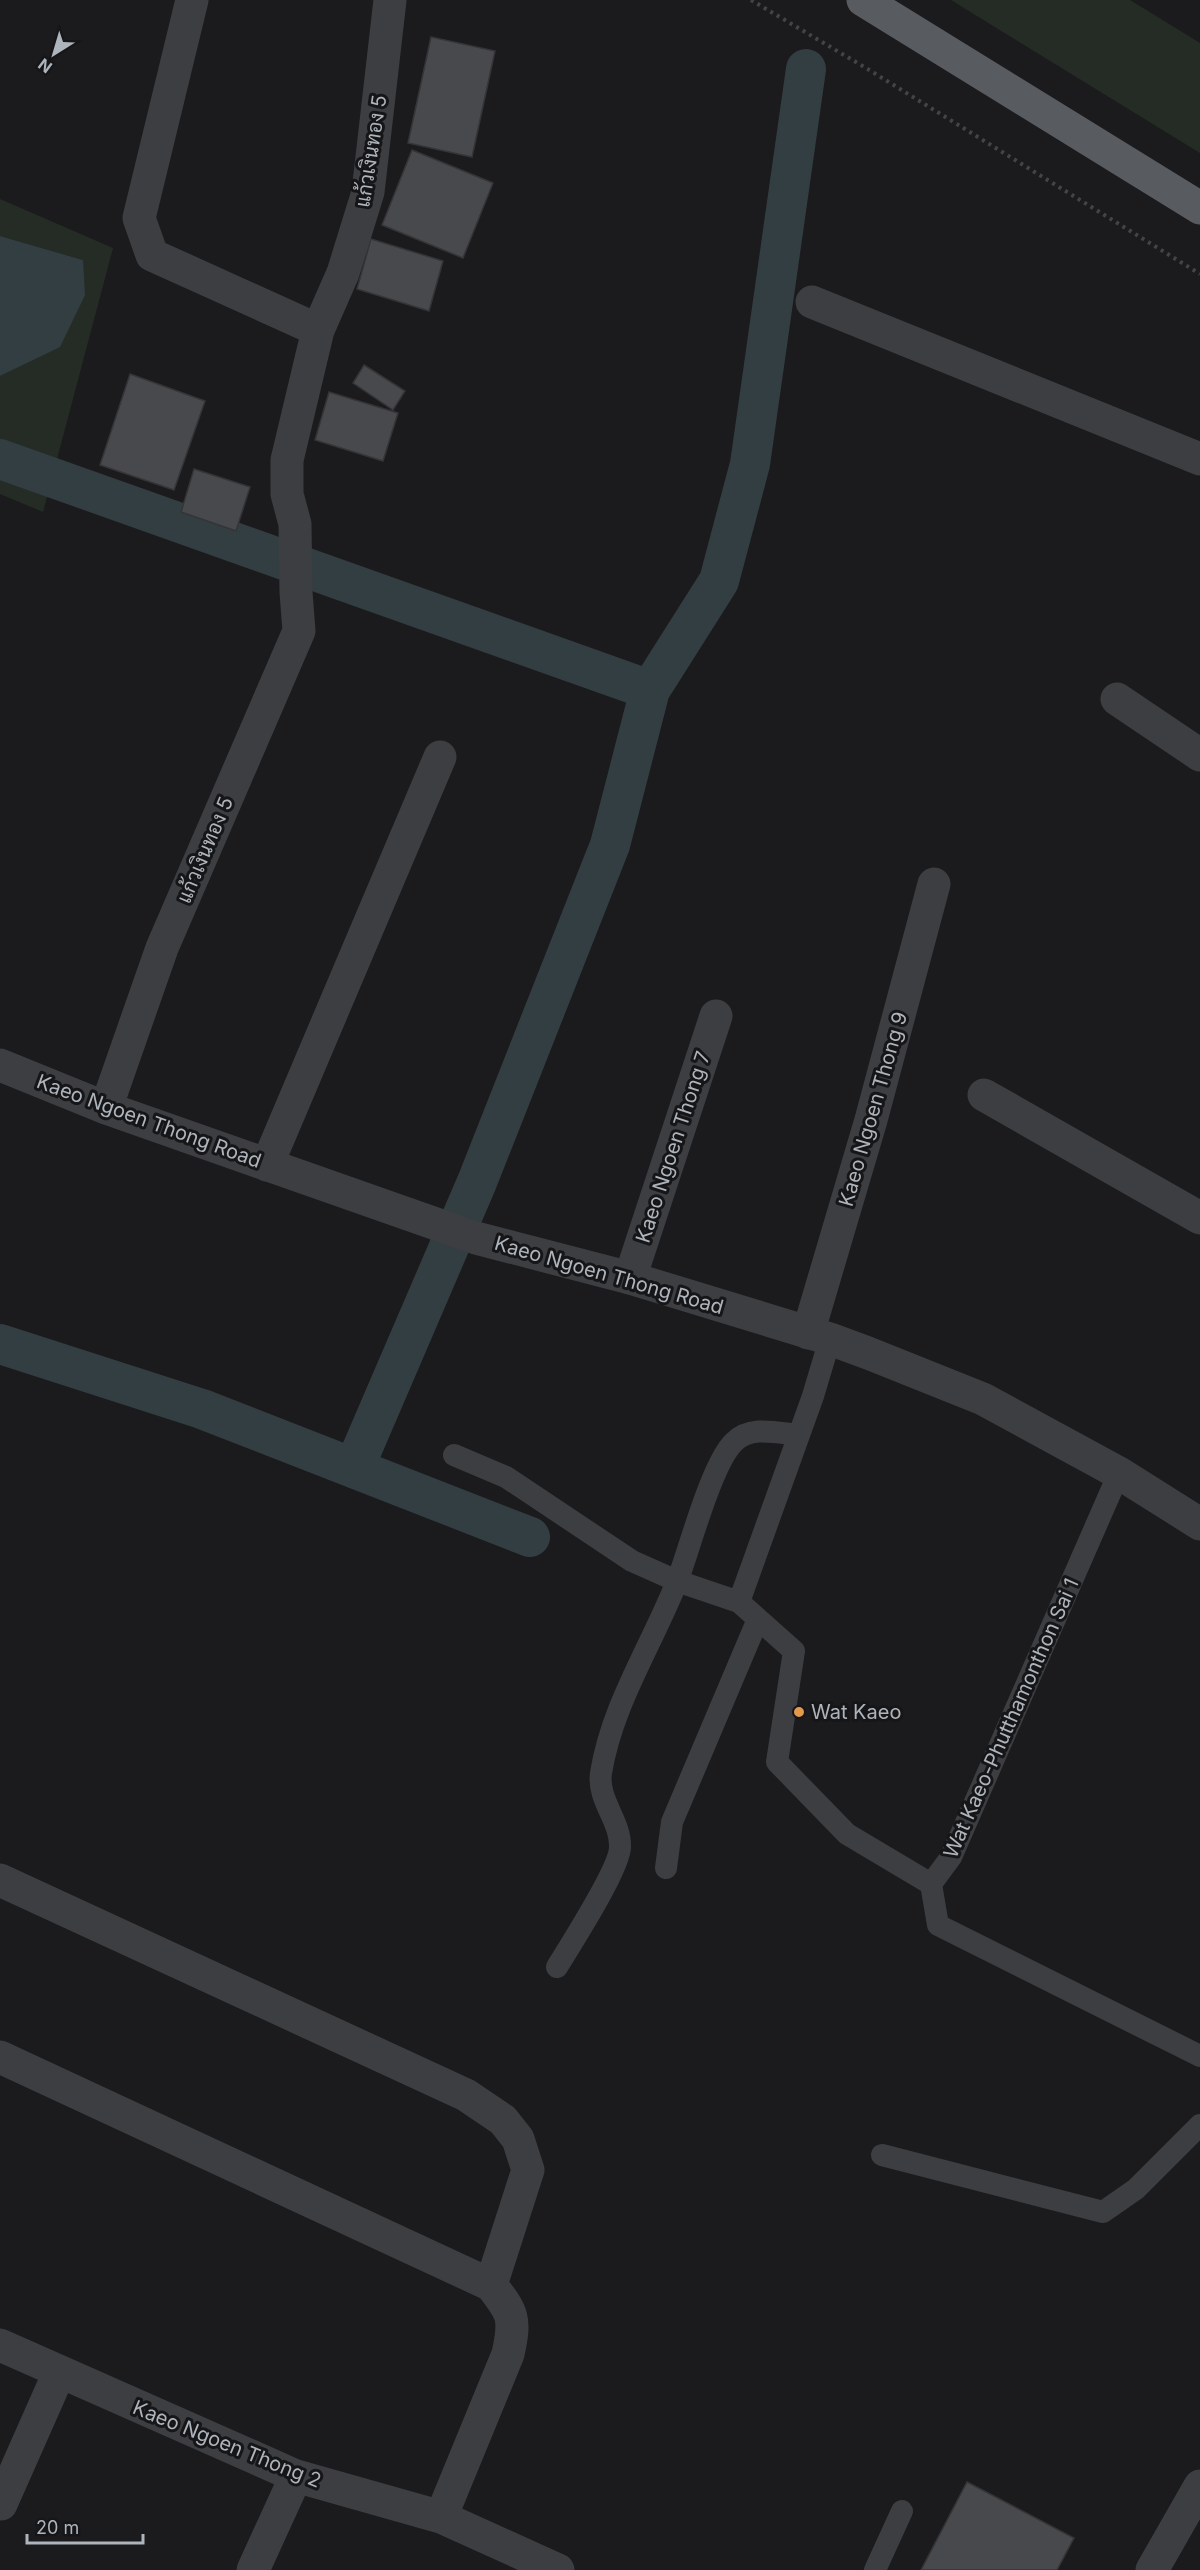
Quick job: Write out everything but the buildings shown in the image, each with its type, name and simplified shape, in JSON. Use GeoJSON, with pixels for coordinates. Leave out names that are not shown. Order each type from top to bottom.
{"type":"FeatureCollection","features":[{"type":"Feature","properties":{"kind":"main road"},"geometry":{"type":"LineString","coordinates":[[863,0],[1200,208]]}},
{"type":"Feature","properties":{"kind":"street"},"geometry":{"type":"LineString","coordinates":[[192,0],[139,218],[145,240],[152,255],[318,330]]}},
{"type":"Feature","properties":{"kind":"street","name":"แก้วเงินทอง 5"},"geometry":{"type":"LineString","coordinates":[[106,1108],[162,948],[299,631],[295,524],[287,494],[287,460],[318,330],[343,273],[368,192],[390,0]]}},
{"type":"Feature","properties":{"kind":"street"},"geometry":{"type":"LineString","coordinates":[[812,302],[1200,459]]}},
{"type":"Feature","properties":{"kind":"street"},"geometry":{"type":"LineString","coordinates":[[1118,699],[1200,755]]}},
{"type":"Feature","properties":{"kind":"street"},"geometry":{"type":"LineString","coordinates":[[267,1165],[440,757]]}},
{"type":"Feature","properties":{"kind":"street","name":"Kaeo Ngoen Thong 9"},"geometry":{"type":"LineString","coordinates":[[819,1336],[871,1120],[934,884]]}},
{"type":"Feature","properties":{"kind":"street","name":"Kaeo Ngoen Thong 7"},"geometry":{"type":"LineString","coordinates":[[630,1278],[716,1016]]}},
{"type":"Feature","properties":{"kind":"street","name":"Kaeo Ngoen Thong Road"},"geometry":{"type":"LineString","coordinates":[[0,1065],[106,1108],[476,1238],[630,1278],[819,1336],[983,1399],[1119,1473],[1200,1524]]}},
{"type":"Feature","properties":{"kind":"street"},"geometry":{"type":"LineString","coordinates":[[984,1095],[1200,1218]]}},
{"type":"Feature","properties":{"kind":"street"},"geometry":{"type":"LineString","coordinates":[[0,1880],[466,2095],[503,2120],[518,2139],[528,2170],[491,2285]]}},
{"type":"Feature","properties":{"kind":"street"},"geometry":{"type":"LineString","coordinates":[[0,2057],[491,2285],[511,2309],[513,2332],[508,2354],[441,2517]]}},
{"type":"Feature","properties":{"kind":"street","name":"Kaeo Ngoen Thong 2"},"geometry":{"type":"LineString","coordinates":[[0,2345],[296,2476],[441,2517],[558,2570]]}},
{"type":"Feature","properties":{"kind":"street"},"geometry":{"type":"LineString","coordinates":[[2,2504],[59,2373]]}},
{"type":"Feature","properties":{"kind":"street"},"geometry":{"type":"LineString","coordinates":[[253,2570],[296,2476]]}},
{"type":"Feature","properties":{"kind":"street"},"geometry":{"type":"LineString","coordinates":[[1152,2570],[1199,2489]]}},
{"type":"Feature","properties":{"kind":"lane"},"geometry":{"type":"LineString","coordinates":[[739,1602],[799,1435],[819,1336]]}},
{"type":"Feature","properties":{"kind":"lane"},"geometry":{"type":"LineString","coordinates":[[557,1967],[614,1867],[620,1846],[603,1796],[601,1775],[614,1723],[677,1581],[720,1461],[734,1442],[751,1431],[799,1435]]}},
{"type":"Feature","properties":{"kind":"lane"},"geometry":{"type":"LineString","coordinates":[[454,1455],[506,1477],[632,1561],[677,1581],[739,1602],[794,1651],[777,1762],[847,1834],[931,1884],[938,1925],[1200,2056]]}},
{"type":"Feature","properties":{"kind":"lane","name":"Wat Kaeo-Phutthamonthon Sai 1"},"geometry":{"type":"LineString","coordinates":[[931,1884],[951,1857],[1119,1473]]}},
{"type":"Feature","properties":{"kind":"lane"},"geometry":{"type":"LineString","coordinates":[[666,1868],[672,1822],[758,1619]]}},
{"type":"Feature","properties":{"kind":"lane"},"geometry":{"type":"LineString","coordinates":[[882,2155],[1103,2212],[1136,2189],[1200,2125]]}},
{"type":"Feature","properties":{"kind":"lane"},"geometry":{"type":"LineString","coordinates":[[875,2570],[903,2511]]}},
{"type":"Feature","properties":{"kind":"path"},"geometry":{"type":"LineString","coordinates":[[751,0],[866,68],[1200,274]]}},
{"type":"Feature","properties":{"kind":"shaded area"},"geometry":{"type":"Polygon","coordinates":[[[951,0],[1130,0],[1200,43],[1200,153],[951,0]]]}},
{"type":"Feature","properties":{"kind":"shaded area"},"geometry":{"type":"Polygon","coordinates":[[[0,199],[113,248],[43,512],[0,494],[0,376],[60,346],[83,260],[0,236],[0,199]]]}},
{"type":"Feature","properties":{"kind":"shaded area"},"geometry":{"type":"Polygon","coordinates":[[[0,236],[83,260],[85,295],[60,347],[0,376],[0,236]]]}},
{"type":"Feature","properties":{"kind":"waterway"},"geometry":{"type":"LineString","coordinates":[[354,1468],[477,1182],[610,845],[650,690],[719,581],[750,464],[806,69]]}},
{"type":"Feature","properties":{"kind":"waterway"},"geometry":{"type":"LineString","coordinates":[[0,459],[650,690]]}},
{"type":"Feature","properties":{"kind":"waterway"},"geometry":{"type":"LineString","coordinates":[[0,1344],[202,1409],[530,1537]]}},
{"type":"Feature","properties":{"kind":"place","name":"Wat Kaeo"},"geometry":{"type":"Point","coordinates":[799,1712]}}]}
